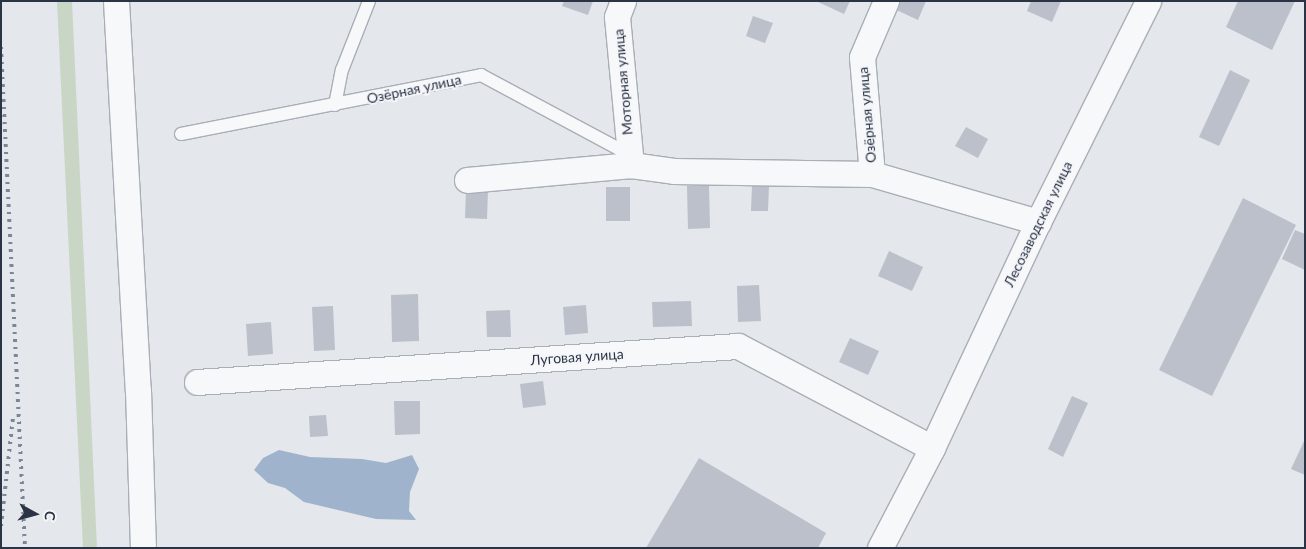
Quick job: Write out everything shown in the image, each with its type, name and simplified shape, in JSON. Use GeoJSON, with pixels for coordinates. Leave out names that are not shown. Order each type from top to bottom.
{"type":"FeatureCollection","features":[{"type":"Feature","properties":{"kind":"street"},"geometry":{"type":"LineString","coordinates":[[116,1],[138,390],[143,548]]}},
{"type":"Feature","properties":{"kind":"street","name":"Моторная улица"},"geometry":{"type":"LineString","coordinates":[[624,1],[617,17],[630,160]]}},
{"type":"Feature","properties":{"kind":"street","name":"Озёрная улица"},"geometry":{"type":"LineString","coordinates":[[872,174],[862,57],[886,1]]}},
{"type":"Feature","properties":{"kind":"street","name":"Лесозаводская улица"},"geometry":{"type":"LineString","coordinates":[[880,548],[932,448],[1038,222],[1148,1]]}},
{"type":"Feature","properties":{"kind":"street","name":"Озёрная улица"},"geometry":{"type":"LineString","coordinates":[[467,180],[630,160],[674,171],[872,174],[1038,222]]}},
{"type":"Feature","properties":{"kind":"street","name":"Луговая улица"},"geometry":{"type":"LineString","coordinates":[[197,382],[738,346],[932,448]]}},
{"type":"Feature","properties":{"kind":"lane"},"geometry":{"type":"LineString","coordinates":[[335,105],[342,70],[369,1]]}},
{"type":"Feature","properties":{"kind":"lane","name":"Озёрная улица"},"geometry":{"type":"LineString","coordinates":[[181,134],[480,75],[630,160]]}},
{"type":"Feature","properties":{"kind":"green space"},"geometry":{"type":"Polygon","coordinates":[[[57,1],[72,1],[97,548],[83,548],[57,1]]]}},
{"type":"Feature","properties":{"kind":"water"},"geometry":{"type":"Polygon","coordinates":[[[279,450],[310,457],[362,459],[386,463],[412,455],[419,469],[410,492],[409,511],[416,520],[376,519],[304,502],[285,488],[268,483],[254,470],[263,458],[279,450]]]}},
{"type":"Feature","properties":{"kind":"building"},"geometry":{"type":"Polygon","coordinates":[[[564,1],[593,1],[588,15],[562,6],[564,1]]]}},
{"type":"Feature","properties":{"kind":"building"},"geometry":{"type":"Polygon","coordinates":[[[816,1],[850,1],[844,14],[816,1]]]}},
{"type":"Feature","properties":{"kind":"building"},"geometry":{"type":"Polygon","coordinates":[[[895,1],[926,1],[918,20],[892,8],[895,1]]]}},
{"type":"Feature","properties":{"kind":"building"},"geometry":{"type":"Polygon","coordinates":[[[1031,1],[1061,1],[1052,22],[1027,11],[1031,1]]]}},
{"type":"Feature","properties":{"kind":"building"},"geometry":{"type":"Polygon","coordinates":[[[1238,1],[1295,1],[1272,50],[1226,27],[1238,1]]]}},
{"type":"Feature","properties":{"kind":"building"},"geometry":{"type":"Polygon","coordinates":[[[753,16],[773,23],[765,43],[746,36],[753,16]]]}},
{"type":"Feature","properties":{"kind":"building"},"geometry":{"type":"Polygon","coordinates":[[[1230,70],[1250,80],[1219,146],[1199,137],[1230,70]]]}},
{"type":"Feature","properties":{"kind":"building"},"geometry":{"type":"Polygon","coordinates":[[[966,127],[988,139],[978,158],[955,146],[966,127]]]}},
{"type":"Feature","properties":{"kind":"building"},"geometry":{"type":"Polygon","coordinates":[[[709,185],[710,228],[688,229],[687,186],[709,185]]]}},
{"type":"Feature","properties":{"kind":"building"},"geometry":{"type":"Polygon","coordinates":[[[752,185],[769,185],[768,211],[751,211],[752,185]]]}},
{"type":"Feature","properties":{"kind":"building"},"geometry":{"type":"Polygon","coordinates":[[[606,187],[630,187],[630,221],[606,221],[606,187]]]}},
{"type":"Feature","properties":{"kind":"building"},"geometry":{"type":"Polygon","coordinates":[[[466,190],[488,190],[487,219],[465,218],[466,190]]]}},
{"type":"Feature","properties":{"kind":"building"},"geometry":{"type":"Polygon","coordinates":[[[1243,198],[1296,225],[1212,396],[1159,370],[1243,198]]]}},
{"type":"Feature","properties":{"kind":"building"},"geometry":{"type":"Polygon","coordinates":[[[1295,230],[1305,234],[1305,270],[1282,259],[1295,230]]]}},
{"type":"Feature","properties":{"kind":"building"},"geometry":{"type":"Polygon","coordinates":[[[889,251],[923,267],[912,291],[878,276],[889,251]]]}},
{"type":"Feature","properties":{"kind":"building"},"geometry":{"type":"Polygon","coordinates":[[[759,285],[761,321],[738,322],[737,286],[759,285]]]}},
{"type":"Feature","properties":{"kind":"building"},"geometry":{"type":"Polygon","coordinates":[[[418,294],[419,341],[392,342],[391,295],[418,294]]]}},
{"type":"Feature","properties":{"kind":"building"},"geometry":{"type":"Polygon","coordinates":[[[691,301],[692,326],[653,327],[652,302],[691,301]]]}},
{"type":"Feature","properties":{"kind":"building"},"geometry":{"type":"Polygon","coordinates":[[[586,305],[588,333],[565,335],[563,307],[586,305]]]}},
{"type":"Feature","properties":{"kind":"building"},"geometry":{"type":"Polygon","coordinates":[[[333,306],[335,350],[314,351],[312,307],[333,306]]]}},
{"type":"Feature","properties":{"kind":"building"},"geometry":{"type":"Polygon","coordinates":[[[510,310],[511,337],[487,337],[486,311],[510,310]]]}},
{"type":"Feature","properties":{"kind":"building"},"geometry":{"type":"Polygon","coordinates":[[[271,322],[273,354],[248,356],[246,324],[271,322]]]}},
{"type":"Feature","properties":{"kind":"building"},"geometry":{"type":"Polygon","coordinates":[[[850,338],[879,351],[868,375],[839,362],[850,338]]]}},
{"type":"Feature","properties":{"kind":"building"},"geometry":{"type":"Polygon","coordinates":[[[543,381],[546,405],[523,408],[520,384],[543,381]]]}},
{"type":"Feature","properties":{"kind":"building"},"geometry":{"type":"Polygon","coordinates":[[[1072,396],[1088,403],[1063,457],[1048,449],[1072,396]]]}},
{"type":"Feature","properties":{"kind":"building"},"geometry":{"type":"Polygon","coordinates":[[[394,401],[420,401],[420,434],[395,435],[394,401]]]}},
{"type":"Feature","properties":{"kind":"building"},"geometry":{"type":"Polygon","coordinates":[[[326,415],[328,436],[310,437],[309,416],[326,415]]]}},
{"type":"Feature","properties":{"kind":"building"},"geometry":{"type":"Polygon","coordinates":[[[1305,439],[1305,475],[1291,469],[1305,439]]]}},
{"type":"Feature","properties":{"kind":"building"},"geometry":{"type":"Polygon","coordinates":[[[699,458],[826,533],[818,548],[646,548],[699,458]]]}},
{"type":"Feature","properties":{"kind":"railway"},"geometry":{"type":"LineString","coordinates":[[1,47],[25,548]]}},
{"type":"Feature","properties":{"kind":"railway"},"geometry":{"type":"LineString","coordinates":[[1,526],[13,418]]}}]}
